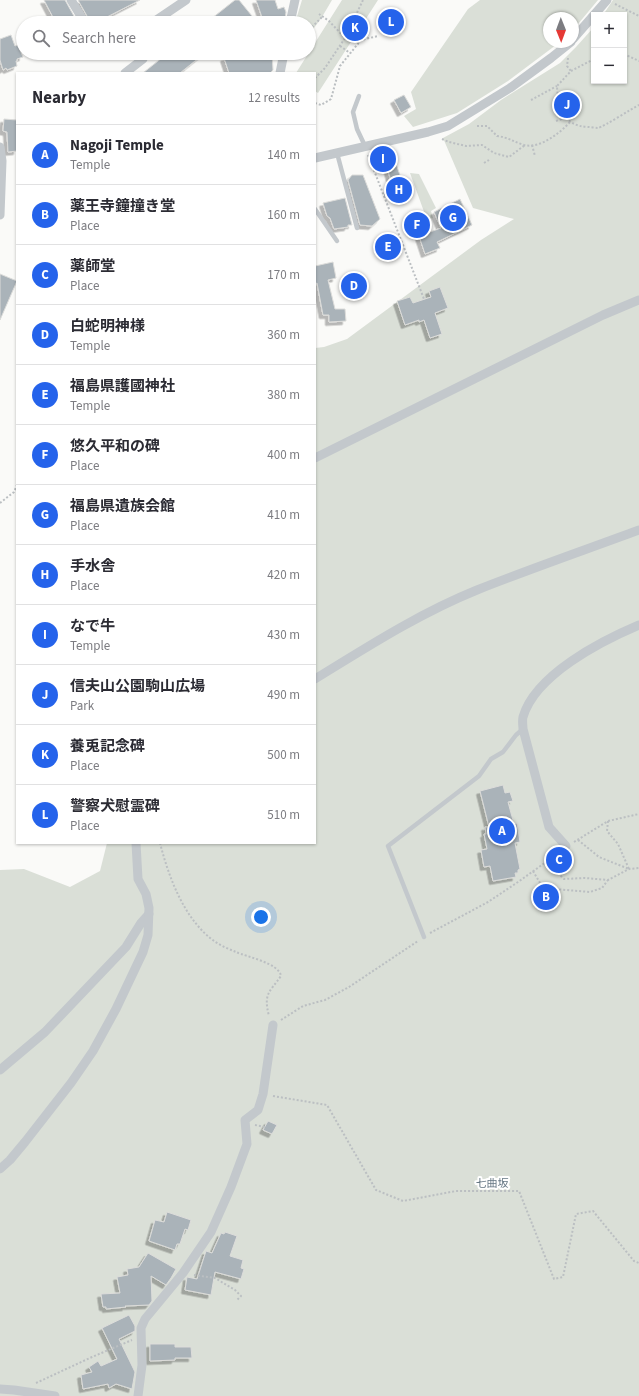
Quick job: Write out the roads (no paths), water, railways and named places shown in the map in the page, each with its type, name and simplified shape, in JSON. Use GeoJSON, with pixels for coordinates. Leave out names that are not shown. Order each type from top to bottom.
{"type":"FeatureCollection","features":[{"type":"Feature","properties":{"kind":"street"},"geometry":{"type":"LineString","coordinates":[[71,0],[81,16]]}},
{"type":"Feature","properties":{"kind":"street"},"geometry":{"type":"LineString","coordinates":[[162,16],[186,0]]}},
{"type":"Feature","properties":{"kind":"street"},"geometry":{"type":"LineString","coordinates":[[292,16],[295,0]]}},
{"type":"Feature","properties":{"kind":"street"},"geometry":{"type":"LineString","coordinates":[[579,31],[607,0]]}},
{"type":"Feature","properties":{"kind":"street"},"geometry":{"type":"LineString","coordinates":[[316,158],[448,126],[510,88],[564,48]]}},
{"type":"Feature","properties":{"kind":"street"},"geometry":{"type":"LineString","coordinates":[[126,72],[141,60]]}},
{"type":"Feature","properties":{"kind":"street"},"geometry":{"type":"LineString","coordinates":[[280,72],[283,60]]}},
{"type":"Feature","properties":{"kind":"street"},"geometry":{"type":"LineString","coordinates":[[0,146],[0,215]]}},
{"type":"Feature","properties":{"kind":"street"},"geometry":{"type":"LineString","coordinates":[[316,458],[604,315],[639,300]]}},
{"type":"Feature","properties":{"kind":"street"},"geometry":{"type":"LineString","coordinates":[[316,679],[359,652],[425,615],[476,590],[639,530]]}},
{"type":"Feature","properties":{"kind":"street"},"geometry":{"type":"LineString","coordinates":[[566,846],[549,828],[523,729],[523,718],[536,692],[549,679],[580,656],[614,636],[639,625]]}},
{"type":"Feature","properties":{"kind":"street"},"geometry":{"type":"LineString","coordinates":[[0,1169],[10,1160],[71,1084],[93,1051],[116,1008],[142,952],[148,935],[149,914],[146,894],[138,880],[136,844]]}},
{"type":"Feature","properties":{"kind":"street"},"geometry":{"type":"LineString","coordinates":[[0,1070],[45,1032],[126,947],[141,923],[149,914]]}},
{"type":"Feature","properties":{"kind":"street"},"geometry":{"type":"LineString","coordinates":[[138,1396],[142,1365],[141,1328],[145,1319],[183,1273],[211,1232],[231,1187],[247,1144],[245,1120],[258,1110],[263,1094],[273,1025]]}},
{"type":"Feature","properties":{"kind":"street"},"geometry":{"type":"LineString","coordinates":[[0,1389],[55,1396]]}},
{"type":"Feature","properties":{"kind":"street"},"geometry":{"type":"LineString","coordinates":[[5,1396],[19,1391]]}},
{"type":"Feature","properties":{"kind":"lane"},"geometry":{"type":"LineString","coordinates":[[359,96],[353,112],[357,129],[365,146]]}},
{"type":"Feature","properties":{"kind":"lane"},"geometry":{"type":"LineString","coordinates":[[337,153],[357,228]]}},
{"type":"Feature","properties":{"kind":"lane"},"geometry":{"type":"LineString","coordinates":[[316,210],[337,241]]}},
{"type":"Feature","properties":{"kind":"lane"},"geometry":{"type":"LineString","coordinates":[[424,937],[388,846],[479,776],[491,759],[503,752],[516,735],[523,729]]}},
{"type":"Feature","properties":{"kind":"place","name":"警察犬慰霊碑"},"geometry":{"type":"Point","coordinates":[391,22]}},
{"type":"Feature","properties":{"kind":"place","name":"養兎記念碑"},"geometry":{"type":"Point","coordinates":[355,28]}},
{"type":"Feature","properties":{"kind":"place","name":"信夫山公園駒山広場"},"geometry":{"type":"Point","coordinates":[567,105]}},
{"type":"Feature","properties":{"kind":"place","name":"なで牛"},"geometry":{"type":"Point","coordinates":[383,159]}},
{"type":"Feature","properties":{"kind":"place","name":"手水舎"},"geometry":{"type":"Point","coordinates":[399,190]}},
{"type":"Feature","properties":{"kind":"place","name":"福島県遺族会館"},"geometry":{"type":"Point","coordinates":[453,218]}},
{"type":"Feature","properties":{"kind":"place","name":"悠久平和の碑"},"geometry":{"type":"Point","coordinates":[417,225]}},
{"type":"Feature","properties":{"kind":"place","name":"福島県護國神社"},"geometry":{"type":"Point","coordinates":[388,247]}},
{"type":"Feature","properties":{"kind":"place","name":"白蛇明神様"},"geometry":{"type":"Point","coordinates":[354,286]}},
{"type":"Feature","properties":{"kind":"place","name":"Nagoji Temple"},"geometry":{"type":"Point","coordinates":[502,831]}},
{"type":"Feature","properties":{"kind":"place","name":"薬師堂"},"geometry":{"type":"Point","coordinates":[559,860]}},
{"type":"Feature","properties":{"kind":"place","name":"薬王寺鐘撞き堂"},"geometry":{"type":"Point","coordinates":[546,897]}}]}
